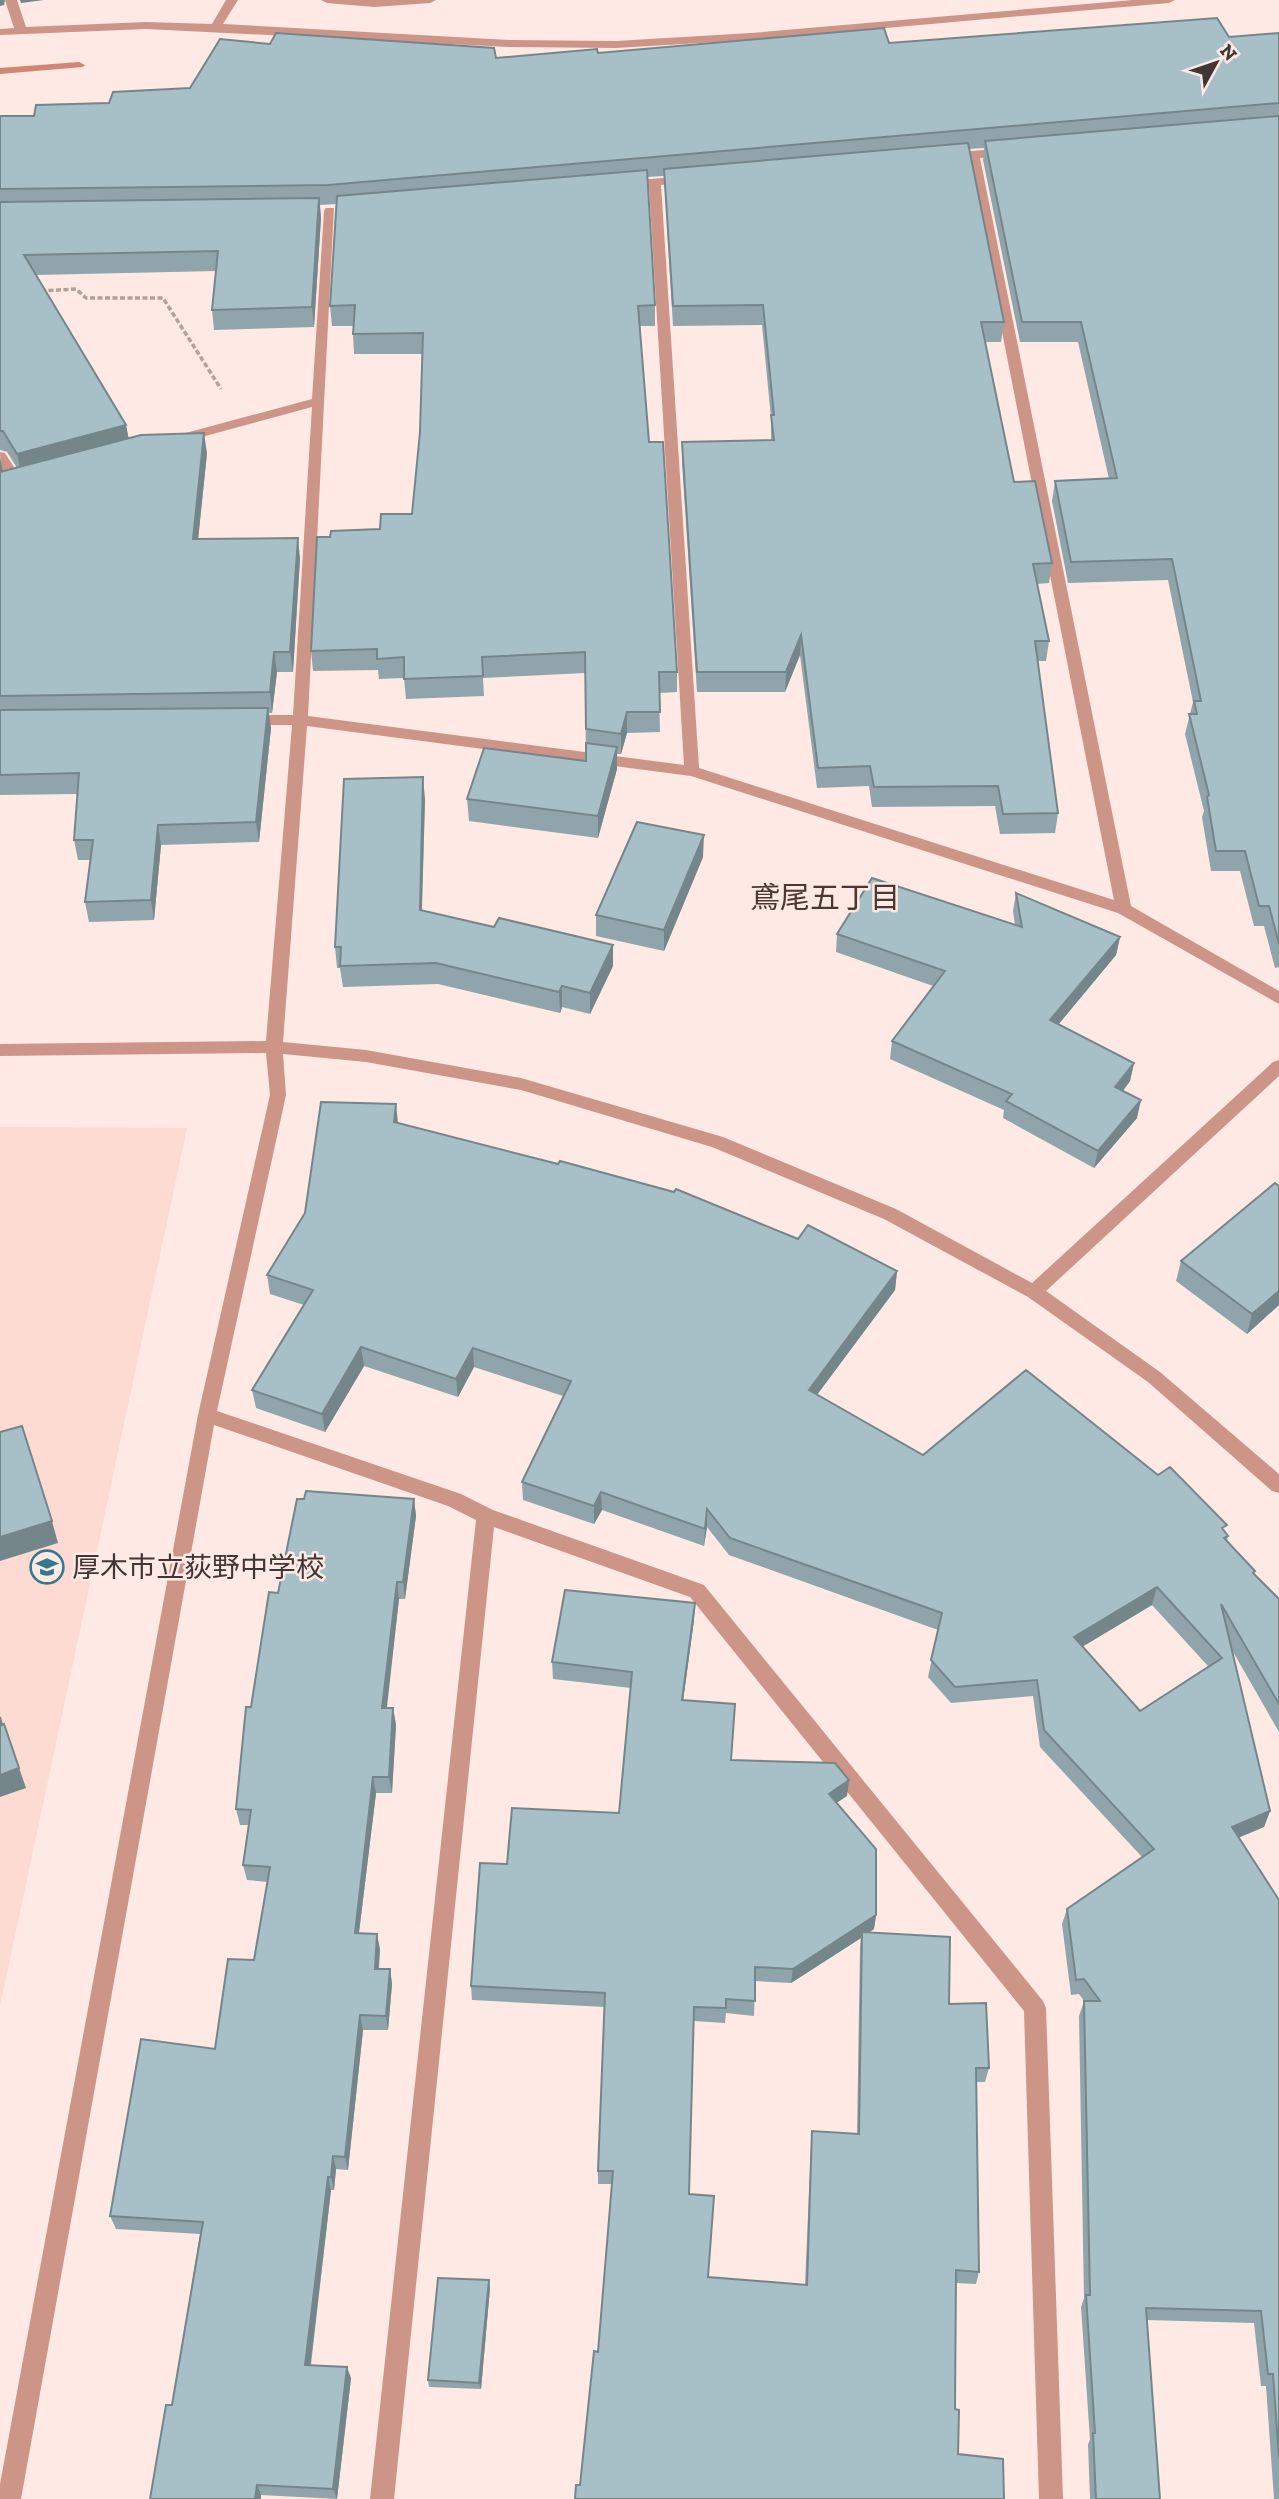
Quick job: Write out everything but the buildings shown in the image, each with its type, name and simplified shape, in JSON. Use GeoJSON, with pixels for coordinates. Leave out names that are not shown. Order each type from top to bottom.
{"type":"FeatureCollection","features":[{"type":"Feature","properties":{"kind":"street"},"geometry":{"type":"LineString","coordinates":[[11,0],[21,30]]}},
{"type":"Feature","properties":{"kind":"street"},"geometry":{"type":"LineString","coordinates":[[216,26],[232,0]]}},
{"type":"Feature","properties":{"kind":"street"},"geometry":{"type":"LineString","coordinates":[[327,0],[374,4],[430,0]]}},
{"type":"Feature","properties":{"kind":"street"},"geometry":{"type":"LineString","coordinates":[[0,32],[150,25],[216,26],[493,43],[586,45],[786,34],[1168,0]]}},
{"type":"Feature","properties":{"kind":"street"},"geometry":{"type":"LineString","coordinates":[[933,158],[1015,151]]}},
{"type":"Feature","properties":{"kind":"street"},"geometry":{"type":"LineString","coordinates":[[973,155],[1124,909]]}},
{"type":"Feature","properties":{"kind":"street"},"geometry":{"type":"LineString","coordinates":[[614,186],[695,179]]}},
{"type":"Feature","properties":{"kind":"street"},"geometry":{"type":"LineString","coordinates":[[655,182],[692,771]]}},
{"type":"Feature","properties":{"kind":"street"},"geometry":{"type":"LineString","coordinates":[[9,2499],[207,1415],[278,1095],[274,1047],[300,720],[330,210]]}},
{"type":"Feature","properties":{"kind":"street"},"geometry":{"type":"LineString","coordinates":[[162,443],[320,401]]}},
{"type":"Feature","properties":{"kind":"street"},"geometry":{"type":"LineString","coordinates":[[0,456],[23,481],[0,487]]}},
{"type":"Feature","properties":{"kind":"street"},"geometry":{"type":"LineString","coordinates":[[232,721],[300,720],[692,771],[1124,909],[1279,998]]}},
{"type":"Feature","properties":{"kind":"street"},"geometry":{"type":"LineString","coordinates":[[0,1050],[274,1047],[366,1056],[521,1084],[717,1142],[890,1213],[1034,1292],[1154,1377],[1279,1485]]}},
{"type":"Feature","properties":{"kind":"street"},"geometry":{"type":"LineString","coordinates":[[1034,1292],[1279,1066]]}},
{"type":"Feature","properties":{"kind":"street"},"geometry":{"type":"LineString","coordinates":[[207,1415],[454,1500],[486,1516],[697,1591],[1035,2008],[1051,2499]]}},
{"type":"Feature","properties":{"kind":"street"},"geometry":{"type":"LineString","coordinates":[[382,2499],[486,1516]]}},
{"type":"Feature","properties":{"kind":"path"},"geometry":{"type":"LineString","coordinates":[[38,291],[76,289],[86,298],[163,298],[242,422]]}},
{"type":"Feature","properties":{"kind":"shaded area","name":"厚木市立荻野中学校"},"geometry":{"type":"Polygon","coordinates":[[[0,1127],[187,1128],[0,2006],[0,1127]]]}},
{"type":"Feature","properties":{"kind":"waterway"},"geometry":{"type":"LineString","coordinates":[[0,71],[79,65]]}},
{"type":"Feature","properties":{"kind":"place","name":"厚木市立荻野中学校"},"geometry":{"type":"Point","coordinates":[47,1567]}},
{"type":"Feature","properties":{"kind":"district","name":"鳶尾五丁目"},"geometry":{"type":"Point","coordinates":[825,898]}}]}
